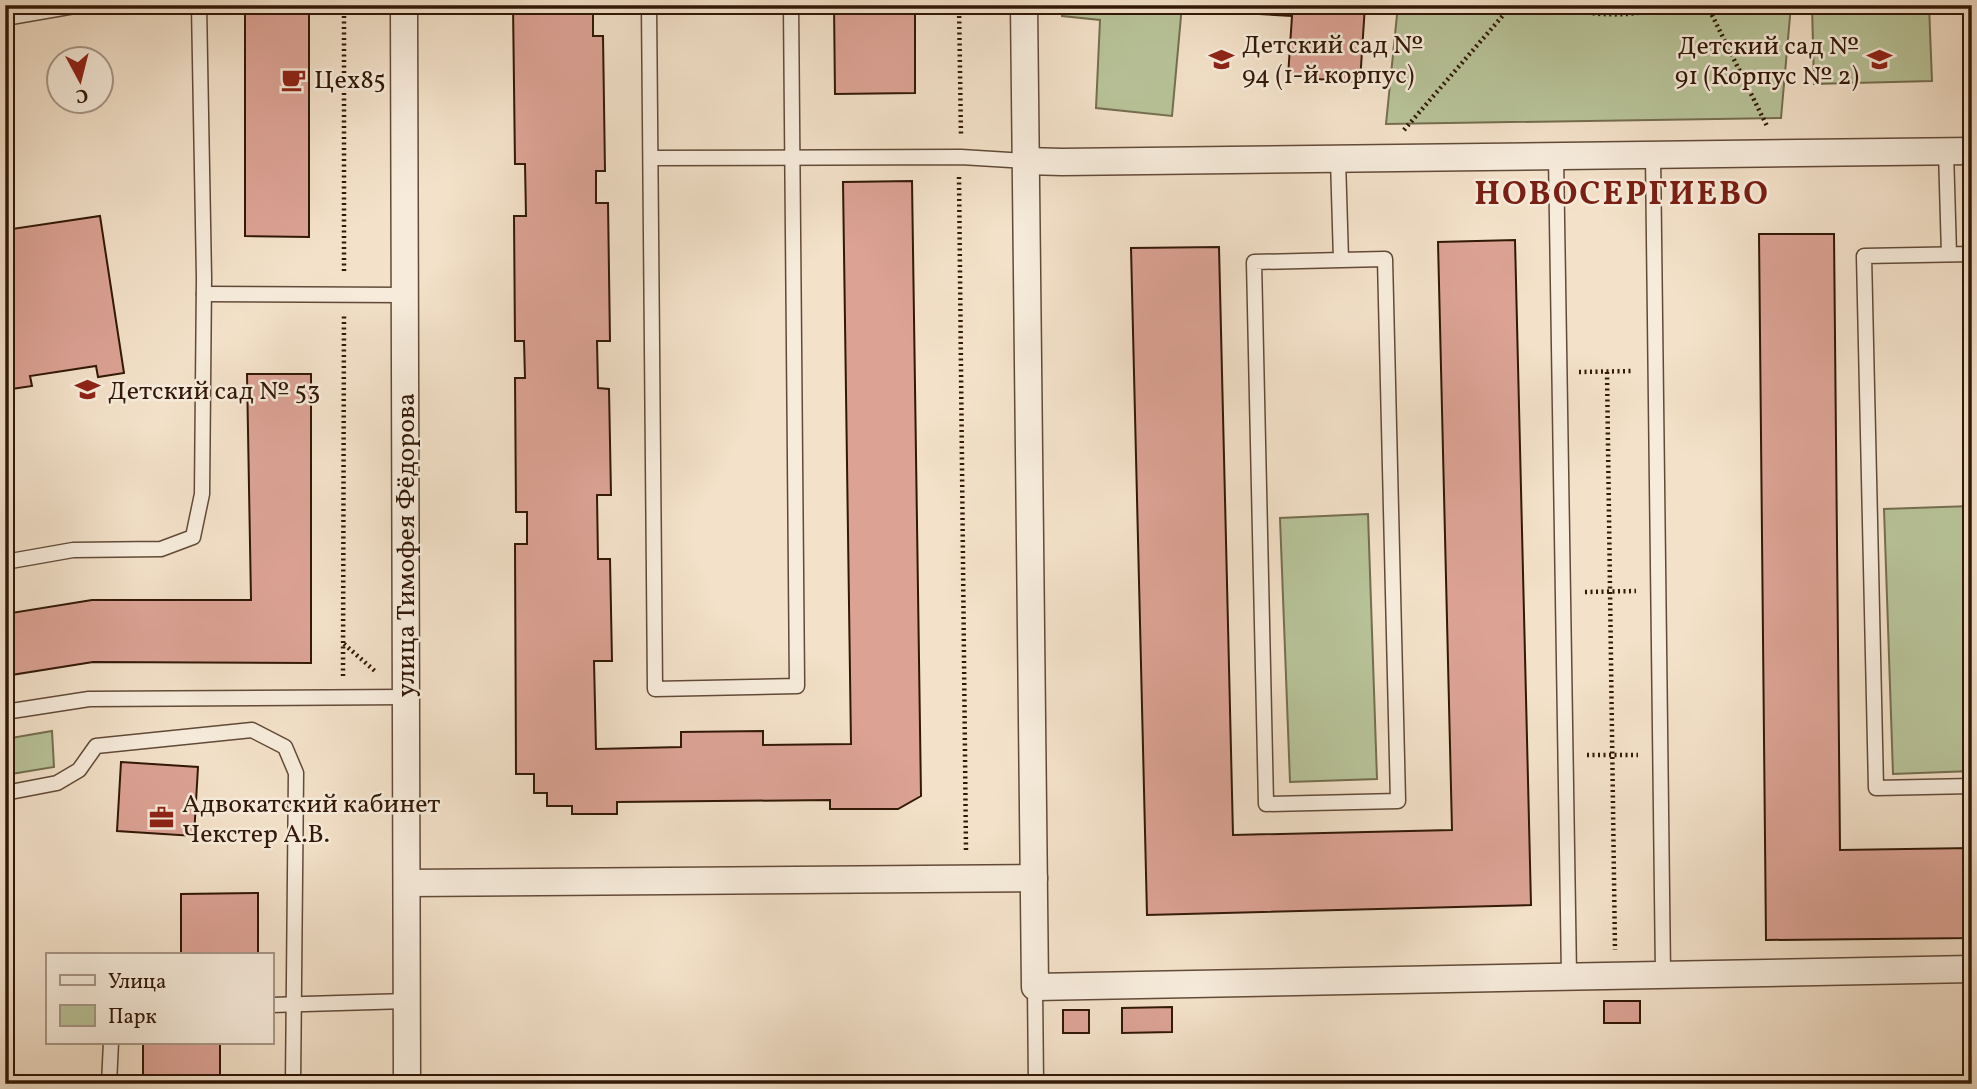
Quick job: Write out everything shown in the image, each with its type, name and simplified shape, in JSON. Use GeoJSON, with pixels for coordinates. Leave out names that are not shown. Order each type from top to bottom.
{"type":"FeatureCollection","features":[{"type":"Feature","properties":{"kind":"street","name":"улица Тимофея Фёдорова"},"geometry":{"type":"LineString","coordinates":[[404,5],[407,1084]]}},
{"type":"Feature","properties":{"kind":"street"},"geometry":{"type":"LineString","coordinates":[[1024,5],[1035,987],[1972,970]]}},
{"type":"Feature","properties":{"kind":"street"},"geometry":{"type":"LineString","coordinates":[[1025,161],[1959,151]]}},
{"type":"Feature","properties":{"kind":"street"},"geometry":{"type":"LineString","coordinates":[[407,883],[1034,878]]}},
{"type":"Feature","properties":{"kind":"lane"},"geometry":{"type":"LineString","coordinates":[[5,18],[80,5]]}},
{"type":"Feature","properties":{"kind":"lane"},"geometry":{"type":"LineString","coordinates":[[5,562],[73,550],[161,549],[193,537],[202,494],[204,294],[199,5]]}},
{"type":"Feature","properties":{"kind":"lane"},"geometry":{"type":"LineString","coordinates":[[649,5],[655,688],[797,686],[791,5]]}},
{"type":"Feature","properties":{"kind":"lane"},"geometry":{"type":"LineString","coordinates":[[1949,254],[1959,151]]}},
{"type":"Feature","properties":{"kind":"lane"},"geometry":{"type":"LineString","coordinates":[[1653,155],[1663,974]]}},
{"type":"Feature","properties":{"kind":"lane"},"geometry":{"type":"LineString","coordinates":[[1556,156],[1569,976]]}},
{"type":"Feature","properties":{"kind":"lane"},"geometry":{"type":"LineString","coordinates":[[651,158],[961,157],[1025,161]]}},
{"type":"Feature","properties":{"kind":"lane"},"geometry":{"type":"LineString","coordinates":[[1338,159],[1341,260]]}},
{"type":"Feature","properties":{"kind":"lane"},"geometry":{"type":"LineString","coordinates":[[1972,254],[1864,256],[1876,788],[1972,786]]}},
{"type":"Feature","properties":{"kind":"lane"},"geometry":{"type":"LineString","coordinates":[[1385,259],[1398,801],[1266,804],[1254,262],[1341,260],[1385,259]]}},
{"type":"Feature","properties":{"kind":"lane"},"geometry":{"type":"LineString","coordinates":[[204,294],[404,295]]}},
{"type":"Feature","properties":{"kind":"lane"},"geometry":{"type":"LineString","coordinates":[[5,712],[89,699],[405,697]]}},
{"type":"Feature","properties":{"kind":"lane"},"geometry":{"type":"LineString","coordinates":[[5,793],[57,783],[79,770],[96,746],[252,730],[285,747],[296,774],[293,1084]]}},
{"type":"Feature","properties":{"kind":"lane"},"geometry":{"type":"LineString","coordinates":[[1035,987],[1036,1084]]}},
{"type":"Feature","properties":{"kind":"lane"},"geometry":{"type":"LineString","coordinates":[[273,1005],[407,1001]]}},
{"type":"Feature","properties":{"kind":"lane"},"geometry":{"type":"LineString","coordinates":[[109,1084],[111,1044]]}},
{"type":"Feature","properties":{"kind":"path"},"geometry":{"type":"LineString","coordinates":[[343,682],[344,5]]}},
{"type":"Feature","properties":{"kind":"path"},"geometry":{"type":"LineString","coordinates":[[960,5],[959,181],[966,879]]}},
{"type":"Feature","properties":{"kind":"path"},"geometry":{"type":"LineString","coordinates":[[1396,138],[1512,5]]}},
{"type":"Feature","properties":{"kind":"path"},"geometry":{"type":"LineString","coordinates":[[1561,5],[1613,15],[1658,10],[1670,5]]}},
{"type":"Feature","properties":{"kind":"path"},"geometry":{"type":"LineString","coordinates":[[1707,5],[1771,133]]}},
{"type":"Feature","properties":{"kind":"path"},"geometry":{"type":"LineString","coordinates":[[1559,372],[1655,371]]}},
{"type":"Feature","properties":{"kind":"path"},"geometry":{"type":"LineString","coordinates":[[1607,372],[1615,975]]}},
{"type":"Feature","properties":{"kind":"path"},"geometry":{"type":"LineString","coordinates":[[1563,593],[1658,591]]}},
{"type":"Feature","properties":{"kind":"path"},"geometry":{"type":"LineString","coordinates":[[344,643],[376,671]]}},
{"type":"Feature","properties":{"kind":"path"},"geometry":{"type":"LineString","coordinates":[[1565,756],[1660,754]]}},
{"type":"Feature","properties":{"kind":"green space"},"geometry":{"type":"Polygon","coordinates":[[[1062,5],[1182,5],[1172,116],[1096,108],[1100,20],[1062,16],[1062,5]]]}},
{"type":"Feature","properties":{"kind":"green space"},"geometry":{"type":"Polygon","coordinates":[[[1398,5],[1791,5],[1781,118],[1386,124],[1398,5]]]}},
{"type":"Feature","properties":{"kind":"green space"},"geometry":{"type":"Polygon","coordinates":[[[1812,5],[1929,5],[1932,81],[1814,84],[1812,5]]]}},
{"type":"Feature","properties":{"kind":"green space"},"geometry":{"type":"Polygon","coordinates":[[[1971,506],[1972,771],[1893,774],[1884,509],[1971,506]]]}},
{"type":"Feature","properties":{"kind":"green space"},"geometry":{"type":"Polygon","coordinates":[[[1368,514],[1377,779],[1290,782],[1280,518],[1368,514]]]}},
{"type":"Feature","properties":{"kind":"green space"},"geometry":{"type":"Polygon","coordinates":[[[52,731],[54,767],[5,775],[5,739],[52,731]]]}},
{"type":"Feature","properties":{"kind":"building"},"geometry":{"type":"Polygon","coordinates":[[[245,5],[309,5],[309,237],[245,236],[245,5]]]}},
{"type":"Feature","properties":{"kind":"building"},"geometry":{"type":"Polygon","coordinates":[[[513,5],[593,5],[593,36],[603,36],[605,171],[596,171],[596,203],[608,203],[610,341],[597,341],[598,388],[609,389],[611,495],[597,495],[598,559],[610,559],[612,661],[594,661],[596,749],[681,747],[681,732],[763,731],[763,745],[851,744],[843,182],[912,181],[921,796],[898,809],[830,809],[830,800],[617,802],[617,814],[572,814],[572,806],[547,806],[547,793],[534,793],[534,774],[516,774],[515,544],[527,544],[527,512],[516,512],[515,378],[525,378],[524,341],[515,341],[514,216],[526,216],[525,164],[515,164],[513,5]]]}},
{"type":"Feature","properties":{"kind":"building"},"geometry":{"type":"Polygon","coordinates":[[[834,5],[915,5],[915,93],[835,94],[834,5]]]}},
{"type":"Feature","properties":{"kind":"building"},"geometry":{"type":"Polygon","coordinates":[[[1225,5],[1365,5],[1360,82],[1288,77],[1292,16],[1224,12],[1225,5]]]}},
{"type":"Feature","properties":{"kind":"building"},"geometry":{"type":"Polygon","coordinates":[[[100,216],[124,373],[98,377],[96,366],[30,376],[32,386],[5,390],[5,230],[100,216]]]}},
{"type":"Feature","properties":{"kind":"building"},"geometry":{"type":"Polygon","coordinates":[[[1759,234],[1834,234],[1840,850],[1972,848],[1972,938],[1766,940],[1759,234]]]}},
{"type":"Feature","properties":{"kind":"building"},"geometry":{"type":"Polygon","coordinates":[[[1515,240],[1531,905],[1147,915],[1131,248],[1219,247],[1233,835],[1452,830],[1438,242],[1515,240]]]}},
{"type":"Feature","properties":{"kind":"building"},"geometry":{"type":"Polygon","coordinates":[[[247,374],[311,374],[311,663],[93,662],[5,676],[5,614],[92,600],[251,600],[247,374]]]}},
{"type":"Feature","properties":{"kind":"building"},"geometry":{"type":"Polygon","coordinates":[[[121,762],[198,767],[194,836],[117,831],[121,762]]]}},
{"type":"Feature","properties":{"kind":"building"},"geometry":{"type":"Polygon","coordinates":[[[258,893],[258,953],[181,953],[181,894],[258,893]]]}},
{"type":"Feature","properties":{"kind":"building"},"geometry":{"type":"Polygon","coordinates":[[[1604,1001],[1640,1001],[1640,1023],[1604,1023],[1604,1001]]]}},
{"type":"Feature","properties":{"kind":"building"},"geometry":{"type":"Polygon","coordinates":[[[1172,1007],[1172,1032],[1122,1033],[1122,1008],[1172,1007]]]}},
{"type":"Feature","properties":{"kind":"building"},"geometry":{"type":"Polygon","coordinates":[[[1063,1010],[1089,1010],[1089,1033],[1063,1033],[1063,1010]]]}},
{"type":"Feature","properties":{"kind":"building"},"geometry":{"type":"Polygon","coordinates":[[[143,1044],[220,1044],[220,1084],[143,1084],[143,1044]]]}},
{"type":"Feature","properties":{"kind":"place","name":"Детский сад № 94 (1-й корпус)"},"geometry":{"type":"Point","coordinates":[1222,59]}},
{"type":"Feature","properties":{"kind":"place","name":"Детский сад № 91 (Корпус № 2)"},"geometry":{"type":"Point","coordinates":[1879,60]}},
{"type":"Feature","properties":{"kind":"place","name":"Цех85"},"geometry":{"type":"Point","coordinates":[294,79]}},
{"type":"Feature","properties":{"kind":"place","name":"Детский сад № 53"},"geometry":{"type":"Point","coordinates":[88,390]}},
{"type":"Feature","properties":{"kind":"place","name":"Адвокатский кабинет Чекстер А.В."},"geometry":{"type":"Point","coordinates":[162,818]}},
{"type":"Feature","properties":{"kind":"district","name":"НОВОСЕРГИЕВО"},"geometry":{"type":"Point","coordinates":[1622,192]}}]}
